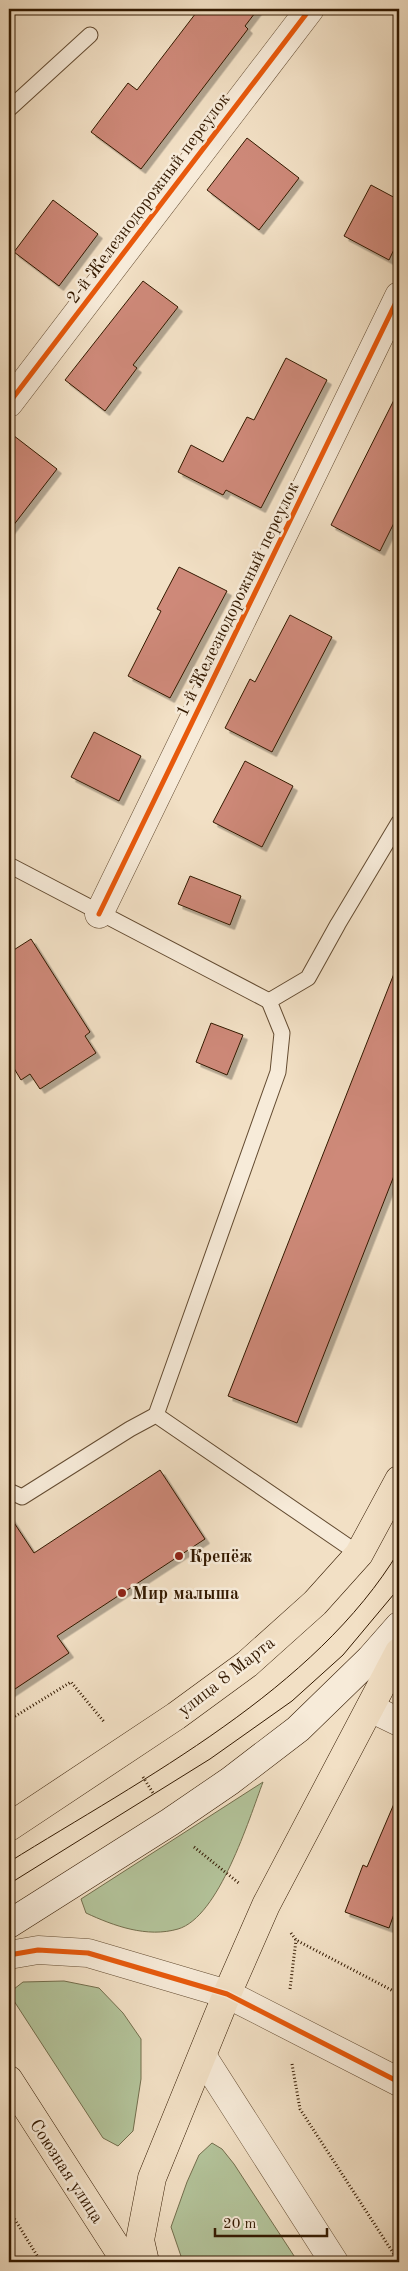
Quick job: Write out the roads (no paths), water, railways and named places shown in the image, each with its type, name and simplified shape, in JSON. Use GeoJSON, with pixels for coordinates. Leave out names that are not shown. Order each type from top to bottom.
{"type":"FeatureCollection","features":[{"type":"Feature","properties":{"kind":"main road","name":"улица 8 Марта"},"geometry":{"type":"LineString","coordinates":[[9,1828],[176,1716],[248,1664],[315,1603],[359,1554],[399,1480]]}},
{"type":"Feature","properties":{"kind":"main road"},"geometry":{"type":"LineString","coordinates":[[145,2262],[140,2240],[152,2178],[203,2058],[227,1994],[266,1905],[399,1652]]}},
{"type":"Feature","properties":{"kind":"main road","name":"Союзная улица"},"geometry":{"type":"LineString","coordinates":[[9,2080],[126,2262]]}},
{"type":"Feature","properties":{"kind":"street","name":"2-й Железнодорожный переулок"},"geometry":{"type":"LineString","coordinates":[[9,403],[310,9]]}},
{"type":"Feature","properties":{"kind":"street","name":"1-й Железнодорожный переулок"},"geometry":{"type":"LineString","coordinates":[[99,914],[399,296]]}},
{"type":"Feature","properties":{"kind":"street"},"geometry":{"type":"LineString","coordinates":[[9,1924],[170,1822],[230,1781],[298,1729],[370,1659],[399,1626]]}},
{"type":"Feature","properties":{"kind":"street"},"geometry":{"type":"LineString","coordinates":[[370,1708],[399,1722]]}},
{"type":"Feature","properties":{"kind":"street"},"geometry":{"type":"LineString","coordinates":[[9,1955],[38,1950],[88,1953],[227,1994],[399,2082]]}},
{"type":"Feature","properties":{"kind":"street"},"geometry":{"type":"LineString","coordinates":[[203,2058],[334,2262]]}},
{"type":"Feature","properties":{"kind":"lane"},"geometry":{"type":"LineString","coordinates":[[9,109],[90,35]]}},
{"type":"Feature","properties":{"kind":"lane"},"geometry":{"type":"LineString","coordinates":[[268,1001],[308,978],[399,822]]}},
{"type":"Feature","properties":{"kind":"lane"},"geometry":{"type":"LineString","coordinates":[[9,865],[99,914],[268,1001],[282,1032],[278,1072],[156,1415],[130,1429],[22,1497],[9,1491]]}},
{"type":"Feature","properties":{"kind":"lane"},"geometry":{"type":"LineString","coordinates":[[156,1415],[359,1554]]}},
{"type":"Feature","properties":{"kind":"tram line"},"geometry":{"type":"LineString","coordinates":[[9,1862],[170,1763],[223,1727],[274,1688],[322,1646],[364,1601],[399,1551]]}},
{"type":"Feature","properties":{"kind":"tram line"},"geometry":{"type":"LineString","coordinates":[[9,1884],[210,1759],[292,1701],[343,1655],[399,1588]]}},
{"type":"Feature","properties":{"kind":"place","name":"Крепёж"},"geometry":{"type":"Point","coordinates":[179,1556]}},
{"type":"Feature","properties":{"kind":"place","name":"Мир малыша"},"geometry":{"type":"Point","coordinates":[122,1593]}}]}
